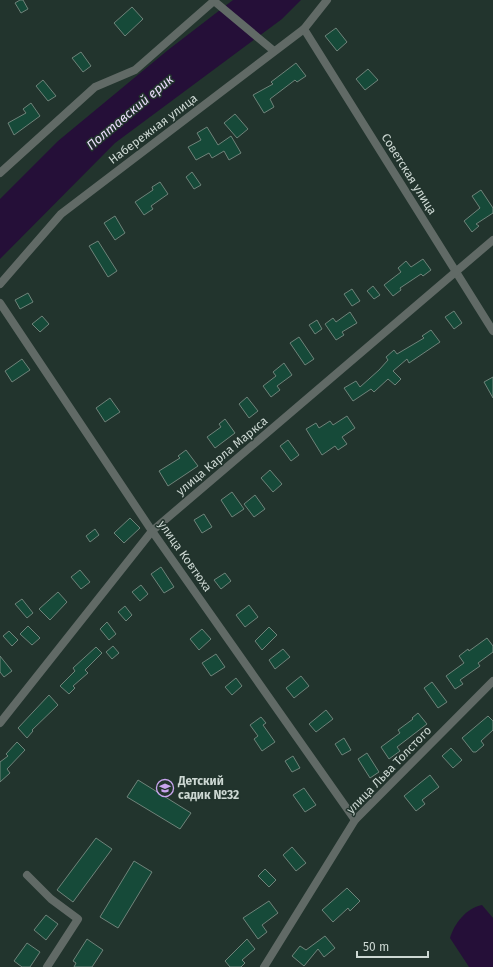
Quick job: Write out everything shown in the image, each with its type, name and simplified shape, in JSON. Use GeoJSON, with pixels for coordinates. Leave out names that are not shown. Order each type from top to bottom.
{"type":"FeatureCollection","features":[{"type":"Feature","properties":{"kind":"street"},"geometry":{"type":"LineString","coordinates":[[0,172],[95,87],[135,70],[215,0],[274,52]]}},
{"type":"Feature","properties":{"kind":"street","name":"Набережная улица"},"geometry":{"type":"LineString","coordinates":[[0,284],[61,214],[304,29],[327,0]]}},
{"type":"Feature","properties":{"kind":"street","name":"Советская улица"},"geometry":{"type":"LineString","coordinates":[[304,29],[493,331]]}},
{"type":"Feature","properties":{"kind":"street","name":"улица Карла Маркса"},"geometry":{"type":"LineString","coordinates":[[0,723],[152,531],[493,240]]}},
{"type":"Feature","properties":{"kind":"street","name":"улица Ковтюха"},"geometry":{"type":"LineString","coordinates":[[0,303],[152,531],[355,820]]}},
{"type":"Feature","properties":{"kind":"street","name":"улица Льва Толстого"},"geometry":{"type":"LineString","coordinates":[[264,967],[355,820],[493,681]]}},
{"type":"Feature","properties":{"kind":"street"},"geometry":{"type":"LineString","coordinates":[[27,875],[51,899],[78,919],[47,967]]}},
{"type":"Feature","properties":{"kind":"water","name":"Полтавский ерик"},"geometry":{"type":"Polygon","coordinates":[[[233,0],[301,0],[282,19],[115,143],[0,259],[0,199],[58,141],[168,50],[233,0]]]}},
{"type":"Feature","properties":{"kind":"water"},"geometry":{"type":"Polygon","coordinates":[[[482,905],[493,918],[493,967],[469,967],[450,938],[454,927],[462,917],[471,909],[482,905]]]}},
{"type":"Feature","properties":{"kind":"building"},"geometry":{"type":"Polygon","coordinates":[[[23,0],[28,9],[21,13],[15,3],[23,0]]]}},
{"type":"Feature","properties":{"kind":"building"},"geometry":{"type":"Polygon","coordinates":[[[132,7],[143,19],[125,36],[114,23],[132,7]]]}},
{"type":"Feature","properties":{"kind":"building"},"geometry":{"type":"Polygon","coordinates":[[[336,28],[347,42],[337,51],[325,36],[336,28]]]}},
{"type":"Feature","properties":{"kind":"building"},"geometry":{"type":"Polygon","coordinates":[[[81,52],[91,66],[83,72],[72,58],[81,52]]]}},
{"type":"Feature","properties":{"kind":"building"},"geometry":{"type":"Polygon","coordinates":[[[296,63],[306,76],[297,82],[295,80],[270,99],[274,107],[264,113],[253,95],[273,84],[271,82],[296,63]]]}},
{"type":"Feature","properties":{"kind":"building"},"geometry":{"type":"Polygon","coordinates":[[[368,69],[378,80],[365,90],[356,79],[368,69]]]}},
{"type":"Feature","properties":{"kind":"building"},"geometry":{"type":"Polygon","coordinates":[[[43,80],[56,96],[48,101],[36,86],[43,80]]]}},
{"type":"Feature","properties":{"kind":"building"},"geometry":{"type":"Polygon","coordinates":[[[31,103],[40,116],[14,135],[8,123],[26,113],[23,109],[31,103]]]}},
{"type":"Feature","properties":{"kind":"building"},"geometry":{"type":"Polygon","coordinates":[[[235,114],[248,129],[237,138],[224,123],[235,114]]]}},
{"type":"Feature","properties":{"kind":"building"},"geometry":{"type":"Polygon","coordinates":[[[207,127],[218,145],[231,136],[241,153],[229,160],[224,151],[212,158],[209,153],[196,160],[188,147],[201,140],[197,133],[207,127]]]}},
{"type":"Feature","properties":{"kind":"building"},"geometry":{"type":"Polygon","coordinates":[[[192,172],[201,185],[194,189],[186,177],[192,172]]]}},
{"type":"Feature","properties":{"kind":"building"},"geometry":{"type":"Polygon","coordinates":[[[160,182],[168,194],[151,206],[153,209],[144,215],[135,202],[153,190],[152,187],[160,182]]]}},
{"type":"Feature","properties":{"kind":"building"},"geometry":{"type":"Polygon","coordinates":[[[481,190],[493,208],[493,213],[476,224],[479,226],[472,232],[464,221],[480,208],[472,196],[481,190]]]}},
{"type":"Feature","properties":{"kind":"building"},"geometry":{"type":"Polygon","coordinates":[[[115,216],[125,233],[115,240],[104,223],[115,216]]]}},
{"type":"Feature","properties":{"kind":"building"},"geometry":{"type":"Polygon","coordinates":[[[98,241],[117,271],[108,277],[89,246],[98,241]]]}},
{"type":"Feature","properties":{"kind":"building"},"geometry":{"type":"Polygon","coordinates":[[[423,259],[431,270],[423,276],[421,274],[400,288],[401,290],[393,296],[384,285],[401,272],[398,268],[406,261],[411,267],[423,259]]]}},
{"type":"Feature","properties":{"kind":"building"},"geometry":{"type":"Polygon","coordinates":[[[373,286],[380,295],[374,299],[367,291],[373,286]]]}},
{"type":"Feature","properties":{"kind":"building"},"geometry":{"type":"Polygon","coordinates":[[[352,289],[360,301],[352,306],[344,294],[352,289]]]}},
{"type":"Feature","properties":{"kind":"building"},"geometry":{"type":"Polygon","coordinates":[[[28,293],[33,302],[20,309],[15,300],[28,293]]]}},
{"type":"Feature","properties":{"kind":"building"},"geometry":{"type":"Polygon","coordinates":[[[454,311],[462,323],[454,329],[445,317],[454,311]]]}},
{"type":"Feature","properties":{"kind":"building"},"geometry":{"type":"Polygon","coordinates":[[[350,312],[357,323],[342,332],[344,335],[336,340],[325,324],[333,318],[336,322],[350,312]]]}},
{"type":"Feature","properties":{"kind":"building"},"geometry":{"type":"Polygon","coordinates":[[[42,316],[49,324],[40,332],[32,324],[42,316]]]}},
{"type":"Feature","properties":{"kind":"building"},"geometry":{"type":"Polygon","coordinates":[[[317,320],[322,329],[315,334],[309,325],[317,320]]]}},
{"type":"Feature","properties":{"kind":"building"},"geometry":{"type":"Polygon","coordinates":[[[431,330],[440,342],[409,363],[407,359],[393,371],[401,379],[395,385],[388,379],[374,392],[371,389],[353,401],[344,388],[356,381],[360,387],[379,370],[388,360],[386,357],[394,350],[397,354],[424,338],[422,336],[431,330]]]}},
{"type":"Feature","properties":{"kind":"building"},"geometry":{"type":"Polygon","coordinates":[[[299,337],[314,359],[305,365],[290,343],[299,337]]]}},
{"type":"Feature","properties":{"kind":"building"},"geometry":{"type":"Polygon","coordinates":[[[22,359],[30,370],[12,382],[5,371],[22,359]]]}},
{"type":"Feature","properties":{"kind":"building"},"geometry":{"type":"Polygon","coordinates":[[[284,363],[292,375],[277,386],[280,390],[271,397],[263,386],[276,376],[273,372],[284,363]]]}},
{"type":"Feature","properties":{"kind":"building"},"geometry":{"type":"Polygon","coordinates":[[[493,377],[493,398],[484,382],[493,377]]]}},
{"type":"Feature","properties":{"kind":"building"},"geometry":{"type":"Polygon","coordinates":[[[247,397],[258,411],[249,418],[239,404],[247,397]]]}},
{"type":"Feature","properties":{"kind":"building"},"geometry":{"type":"Polygon","coordinates":[[[110,398],[120,412],[105,422],[96,408],[110,398]]]}},
{"type":"Feature","properties":{"kind":"building"},"geometry":{"type":"Polygon","coordinates":[[[347,416],[355,428],[342,437],[347,444],[338,450],[335,446],[322,455],[306,429],[316,423],[319,428],[330,421],[333,425],[347,416]]]}},
{"type":"Feature","properties":{"kind":"building"},"geometry":{"type":"Polygon","coordinates":[[[225,419],[235,433],[215,448],[207,437],[221,427],[219,424],[225,419]]]}},
{"type":"Feature","properties":{"kind":"building"},"geometry":{"type":"Polygon","coordinates":[[[288,440],[299,455],[291,461],[280,446],[288,440]]]}},
{"type":"Feature","properties":{"kind":"building"},"geometry":{"type":"Polygon","coordinates":[[[186,450],[198,466],[168,486],[159,471],[180,458],[178,456],[186,450]]]}},
{"type":"Feature","properties":{"kind":"building"},"geometry":{"type":"Polygon","coordinates":[[[270,470],[282,484],[273,492],[261,478],[270,470]]]}},
{"type":"Feature","properties":{"kind":"building"},"geometry":{"type":"Polygon","coordinates":[[[232,492],[244,509],[232,517],[221,500],[232,492]]]}},
{"type":"Feature","properties":{"kind":"building"},"geometry":{"type":"Polygon","coordinates":[[[255,495],[265,509],[254,517],[244,504],[255,495]]]}},
{"type":"Feature","properties":{"kind":"building"},"geometry":{"type":"Polygon","coordinates":[[[204,514],[212,527],[202,533],[194,520],[204,514]]]}},
{"type":"Feature","properties":{"kind":"building"},"geometry":{"type":"Polygon","coordinates":[[[130,518],[140,528],[124,543],[114,533],[130,518]]]}},
{"type":"Feature","properties":{"kind":"building"},"geometry":{"type":"Polygon","coordinates":[[[95,529],[99,535],[90,542],[86,536],[95,529]]]}},
{"type":"Feature","properties":{"kind":"building"},"geometry":{"type":"Polygon","coordinates":[[[161,567],[174,587],[164,593],[151,574],[161,567]]]}},
{"type":"Feature","properties":{"kind":"building"},"geometry":{"type":"Polygon","coordinates":[[[80,570],[90,582],[81,589],[71,577],[80,570]]]}},
{"type":"Feature","properties":{"kind":"building"},"geometry":{"type":"Polygon","coordinates":[[[225,573],[231,581],[221,589],[214,580],[225,573]]]}},
{"type":"Feature","properties":{"kind":"building"},"geometry":{"type":"Polygon","coordinates":[[[141,585],[148,594],[140,601],[132,592],[141,585]]]}},
{"type":"Feature","properties":{"kind":"building"},"geometry":{"type":"Polygon","coordinates":[[[58,592],[67,602],[50,620],[39,609],[58,592]]]}},
{"type":"Feature","properties":{"kind":"building"},"geometry":{"type":"Polygon","coordinates":[[[22,599],[33,613],[27,618],[15,604],[22,599]]]}},
{"type":"Feature","properties":{"kind":"building"},"geometry":{"type":"Polygon","coordinates":[[[249,605],[258,617],[245,627],[236,615],[249,605]]]}},
{"type":"Feature","properties":{"kind":"building"},"geometry":{"type":"Polygon","coordinates":[[[125,606],[132,615],[126,621],[118,612],[125,606]]]}},
{"type":"Feature","properties":{"kind":"building"},"geometry":{"type":"Polygon","coordinates":[[[107,622],[116,634],[109,640],[100,629],[107,622]]]}},
{"type":"Feature","properties":{"kind":"building"},"geometry":{"type":"Polygon","coordinates":[[[28,626],[40,638],[32,645],[20,634],[28,626]]]}},
{"type":"Feature","properties":{"kind":"building"},"geometry":{"type":"Polygon","coordinates":[[[269,627],[277,635],[262,650],[255,641],[269,627]]]}},
{"type":"Feature","properties":{"kind":"building"},"geometry":{"type":"Polygon","coordinates":[[[202,629],[211,639],[199,650],[190,639],[202,629]]]}},
{"type":"Feature","properties":{"kind":"building"},"geometry":{"type":"Polygon","coordinates":[[[9,631],[18,640],[12,646],[3,636],[9,631]]]}},
{"type":"Feature","properties":{"kind":"building"},"geometry":{"type":"Polygon","coordinates":[[[487,638],[493,646],[493,652],[478,663],[480,666],[460,680],[463,684],[455,689],[446,676],[464,663],[459,656],[468,649],[469,651],[487,638]]]}},
{"type":"Feature","properties":{"kind":"building"},"geometry":{"type":"Polygon","coordinates":[[[113,646],[119,653],[112,659],[106,652],[113,646]]]}},
{"type":"Feature","properties":{"kind":"building"},"geometry":{"type":"Polygon","coordinates":[[[96,647],[102,653],[85,670],[88,673],[73,686],[75,688],[69,694],[60,686],[75,671],[73,668],[96,647]]]}},
{"type":"Feature","properties":{"kind":"building"},"geometry":{"type":"Polygon","coordinates":[[[283,649],[290,657],[275,669],[269,660],[283,649]]]}},
{"type":"Feature","properties":{"kind":"building"},"geometry":{"type":"Polygon","coordinates":[[[216,654],[225,667],[211,676],[202,663],[216,654]]]}},
{"type":"Feature","properties":{"kind":"building"},"geometry":{"type":"Polygon","coordinates":[[[0,656],[12,671],[4,677],[0,672],[0,656]]]}},
{"type":"Feature","properties":{"kind":"building"},"geometry":{"type":"Polygon","coordinates":[[[301,676],[309,686],[294,698],[286,688],[301,676]]]}},
{"type":"Feature","properties":{"kind":"building"},"geometry":{"type":"Polygon","coordinates":[[[236,678],[242,686],[232,695],[225,687],[236,678]]]}},
{"type":"Feature","properties":{"kind":"building"},"geometry":{"type":"Polygon","coordinates":[[[432,682],[447,702],[438,708],[424,688],[432,682]]]}},
{"type":"Feature","properties":{"kind":"building"},"geometry":{"type":"Polygon","coordinates":[[[49,695],[58,705],[32,730],[33,731],[27,738],[18,728],[49,695]]]}},
{"type":"Feature","properties":{"kind":"building"},"geometry":{"type":"Polygon","coordinates":[[[326,710],[333,719],[316,732],[309,724],[326,710]]]}},
{"type":"Feature","properties":{"kind":"building"},"geometry":{"type":"Polygon","coordinates":[[[418,713],[427,724],[397,747],[400,751],[389,759],[381,747],[400,733],[398,730],[413,719],[412,718],[418,713]]]}},
{"type":"Feature","properties":{"kind":"building"},"geometry":{"type":"Polygon","coordinates":[[[488,716],[493,721],[493,730],[481,741],[484,745],[476,752],[473,752],[462,738],[488,716]]]}},
{"type":"Feature","properties":{"kind":"building"},"geometry":{"type":"Polygon","coordinates":[[[261,717],[266,723],[263,725],[275,742],[262,751],[254,739],[258,736],[250,725],[261,717]]]}},
{"type":"Feature","properties":{"kind":"building"},"geometry":{"type":"Polygon","coordinates":[[[344,738],[351,750],[342,755],[335,744],[344,738]]]}},
{"type":"Feature","properties":{"kind":"building"},"geometry":{"type":"Polygon","coordinates":[[[17,742],[25,750],[7,769],[10,773],[0,782],[0,762],[8,756],[6,754],[17,742]]]}},
{"type":"Feature","properties":{"kind":"building"},"geometry":{"type":"Polygon","coordinates":[[[451,748],[462,760],[453,768],[442,756],[451,748]]]}},
{"type":"Feature","properties":{"kind":"building"},"geometry":{"type":"Polygon","coordinates":[[[367,753],[379,772],[370,778],[358,759],[367,753]]]}},
{"type":"Feature","properties":{"kind":"building"},"geometry":{"type":"Polygon","coordinates":[[[293,756],[300,768],[292,772],[285,761],[293,756]]]}},
{"type":"Feature","properties":{"kind":"building"},"geometry":{"type":"Polygon","coordinates":[[[430,775],[439,787],[422,800],[425,804],[416,811],[404,796],[430,775]]]}},
{"type":"Feature","properties":{"kind":"building"},"geometry":{"type":"Polygon","coordinates":[[[138,780],[191,813],[180,829],[127,797],[138,780]]]}},
{"type":"Feature","properties":{"kind":"building"},"geometry":{"type":"Polygon","coordinates":[[[304,788],[316,805],[305,812],[293,795],[304,788]]]}},
{"type":"Feature","properties":{"kind":"building"},"geometry":{"type":"Polygon","coordinates":[[[96,838],[112,849],[73,902],[57,890],[96,838]]]}},
{"type":"Feature","properties":{"kind":"building"},"geometry":{"type":"Polygon","coordinates":[[[292,847],[306,863],[296,871],[283,855],[292,847]]]}},
{"type":"Feature","properties":{"kind":"building"},"geometry":{"type":"Polygon","coordinates":[[[134,861],[152,872],[118,928],[100,917],[134,861]]]}},
{"type":"Feature","properties":{"kind":"building"},"geometry":{"type":"Polygon","coordinates":[[[265,869],[276,880],[269,887],[258,876],[265,869]]]}},
{"type":"Feature","properties":{"kind":"building"},"geometry":{"type":"Polygon","coordinates":[[[347,888],[360,901],[350,911],[348,908],[333,922],[322,910],[347,888]]]}},
{"type":"Feature","properties":{"kind":"building"},"geometry":{"type":"Polygon","coordinates":[[[269,901],[278,913],[262,925],[267,932],[258,939],[243,918],[269,901]]]}},
{"type":"Feature","properties":{"kind":"building"},"geometry":{"type":"Polygon","coordinates":[[[46,915],[58,924],[46,940],[34,930],[46,915]]]}},
{"type":"Feature","properties":{"kind":"building"},"geometry":{"type":"Polygon","coordinates":[[[325,936],[335,948],[324,957],[318,949],[304,966],[292,956],[300,946],[306,950],[325,936]]]}},
{"type":"Feature","properties":{"kind":"building"},"geometry":{"type":"Polygon","coordinates":[[[87,939],[103,950],[92,967],[74,967],[76,963],[73,961],[87,939]]]}},
{"type":"Feature","properties":{"kind":"building"},"geometry":{"type":"Polygon","coordinates":[[[247,939],[255,949],[242,960],[245,963],[241,967],[230,967],[225,961],[247,939]]]}},
{"type":"Feature","properties":{"kind":"building"},"geometry":{"type":"Polygon","coordinates":[[[27,943],[40,952],[30,967],[22,967],[14,961],[27,943]]]}},
{"type":"Feature","properties":{"kind":"place","name":"Детский садик №32"},"geometry":{"type":"Point","coordinates":[165,788]}}]}
